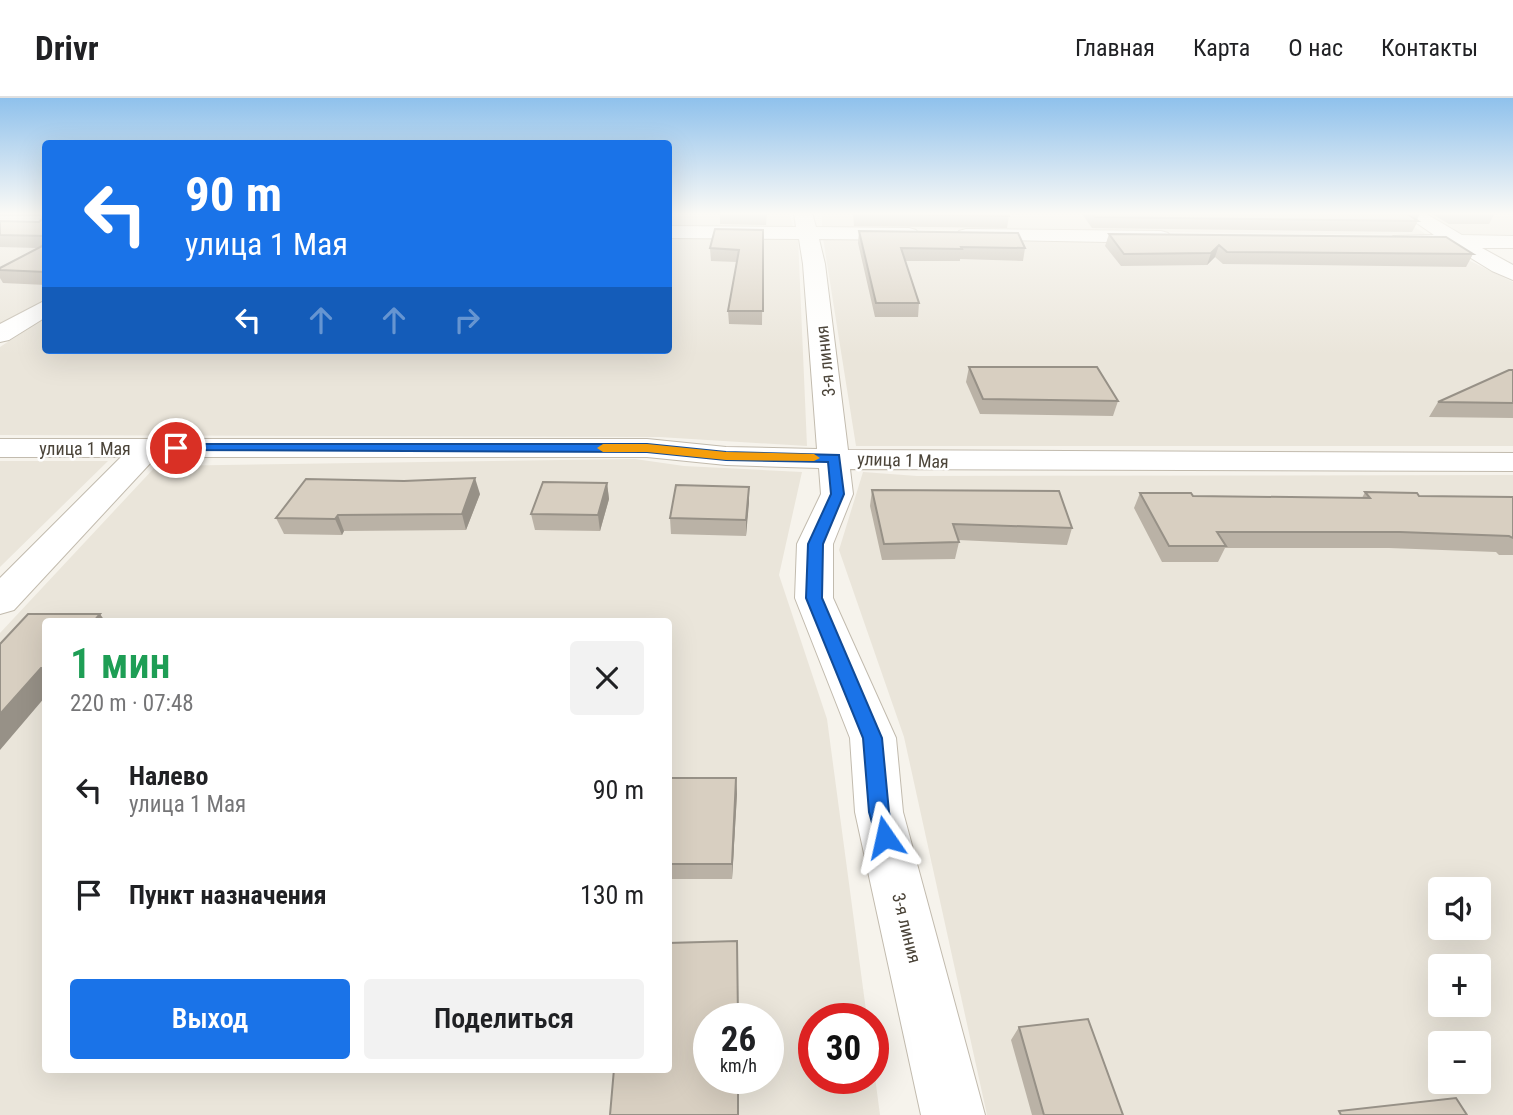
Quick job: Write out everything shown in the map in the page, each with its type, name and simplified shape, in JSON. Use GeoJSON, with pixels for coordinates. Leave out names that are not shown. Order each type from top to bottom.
{"type":"FeatureCollection","features":[{"type":"Feature","properties":{"kind":"street","name":"3-я линия"},"geometry":{"type":"LineString","coordinates":[[811,260],[837,494],[816,544],[814,598],[873,738],[879,812],[953,1115]]}},
{"type":"Feature","properties":{"kind":"street"},"geometry":{"type":"LineString","coordinates":[[1486,260],[1513,273]]}},
{"type":"Feature","properties":{"kind":"street"},"geometry":{"type":"LineString","coordinates":[[0,335],[42,309]]}},
{"type":"Feature","properties":{"kind":"street","name":"улица 1 Мая"},"geometry":{"type":"LineString","coordinates":[[0,447],[647,448],[726,456],[921,462],[1513,462]]}},
{"type":"Feature","properties":{"kind":"street"},"geometry":{"type":"LineString","coordinates":[[0,601],[148,448]]}},
{"type":"Feature","properties":{"kind":"shaded area"},"geometry":{"type":"Polygon","coordinates":[[[0,260],[42,260],[42,301],[0,327],[0,260]]]}},
{"type":"Feature","properties":{"kind":"shaded area"},"geometry":{"type":"Polygon","coordinates":[[[672,260],[799,260],[807,446],[659,437],[0,435],[0,347],[42,319],[42,354],[672,354],[672,260]]]}},
{"type":"Feature","properties":{"kind":"shaded area"},"geometry":{"type":"Polygon","coordinates":[[[827,260],[1469,260],[1513,282],[1513,446],[856,446],[827,260]]]}},
{"type":"Feature","properties":{"kind":"shaded area"},"geometry":{"type":"Polygon","coordinates":[[[635,459],[684,466],[802,472],[779,575],[827,719],[865,1003],[798,1003],[798,1094],[877,1094],[880,1115],[0,1115],[0,633],[156,466],[635,459]]]}},
{"type":"Feature","properties":{"kind":"shaded area"},"geometry":{"type":"Polygon","coordinates":[[[0,461],[108,461],[0,567],[0,461]]]}},
{"type":"Feature","properties":{"kind":"shaded area"},"geometry":{"type":"Polygon","coordinates":[[[863,472],[917,476],[1513,475],[1513,1115],[987,1115],[904,737],[839,550],[863,472]]]}},
{"type":"Feature","properties":{"kind":"building"},"geometry":{"type":"Polygon","coordinates":[[[14,260],[42,260],[42,272],[0,268],[14,260]]]}},
{"type":"Feature","properties":{"kind":"building"},"geometry":{"type":"Polygon","coordinates":[[[737,260],[763,260],[763,311],[728,311],[737,260]]]}},
{"type":"Feature","properties":{"kind":"building"},"geometry":{"type":"Polygon","coordinates":[[[866,260],[905,260],[919,303],[876,303],[866,260]]]}},
{"type":"Feature","properties":{"kind":"building"},"geometry":{"type":"Polygon","coordinates":[[[969,367],[1097,367],[1118,401],[983,399],[969,367]]]}},
{"type":"Feature","properties":{"kind":"building"},"geometry":{"type":"Polygon","coordinates":[[[1513,370],[1513,403],[1438,402],[1513,370]]]}},
{"type":"Feature","properties":{"kind":"building"},"geometry":{"type":"Polygon","coordinates":[[[475,478],[462,514],[338,515],[335,519],[276,518],[306,479],[404,481],[475,478]]]}},
{"type":"Feature","properties":{"kind":"building"},"geometry":{"type":"Polygon","coordinates":[[[543,482],[607,483],[598,515],[531,514],[543,482]]]}},
{"type":"Feature","properties":{"kind":"building"},"geometry":{"type":"Polygon","coordinates":[[[676,485],[749,487],[746,520],[670,518],[676,485]]]}},
{"type":"Feature","properties":{"kind":"building"},"geometry":{"type":"Polygon","coordinates":[[[872,490],[1059,491],[1072,528],[953,524],[959,542],[884,544],[872,490]]]}},
{"type":"Feature","properties":{"kind":"building"},"geometry":{"type":"Polygon","coordinates":[[[1365,492],[1417,493],[1419,496],[1513,497],[1513,538],[1400,532],[1217,532],[1226,546],[1169,546],[1140,493],[1370,498],[1365,492]]]}},
{"type":"Feature","properties":{"kind":"building"},"geometry":{"type":"Polygon","coordinates":[[[28,614],[100,614],[97,618],[42,618],[42,668],[0,714],[0,644],[28,614]]]}},
{"type":"Feature","properties":{"kind":"building"},"geometry":{"type":"Polygon","coordinates":[[[672,778],[736,778],[732,864],[672,864],[672,778]]]}},
{"type":"Feature","properties":{"kind":"building"},"geometry":{"type":"Polygon","coordinates":[[[737,941],[738,1003],[693,1003],[693,1094],[738,1094],[738,1115],[610,1115],[614,1073],[672,1073],[672,943],[737,941]]]}},
{"type":"Feature","properties":{"kind":"building"},"geometry":{"type":"Polygon","coordinates":[[[1088,1019],[1123,1115],[1044,1115],[1019,1027],[1088,1019]]]}},
{"type":"Feature","properties":{"kind":"building"},"geometry":{"type":"Polygon","coordinates":[[[1456,1098],[1467,1115],[1341,1115],[1339,1111],[1456,1098]]]}},
{"type":"Feature","properties":{"kind":"slow traffic"},"geometry":{"type":"LineString","coordinates":[[603,448],[647,448],[726,456],[814,458]]}},
{"type":"Feature","properties":{"kind":"route"},"geometry":{"type":"LineString","coordinates":[[176,448],[647,448],[726,456],[835,458],[837,494],[816,544],[814,598],[873,738],[879,812],[885,837]]}}]}
